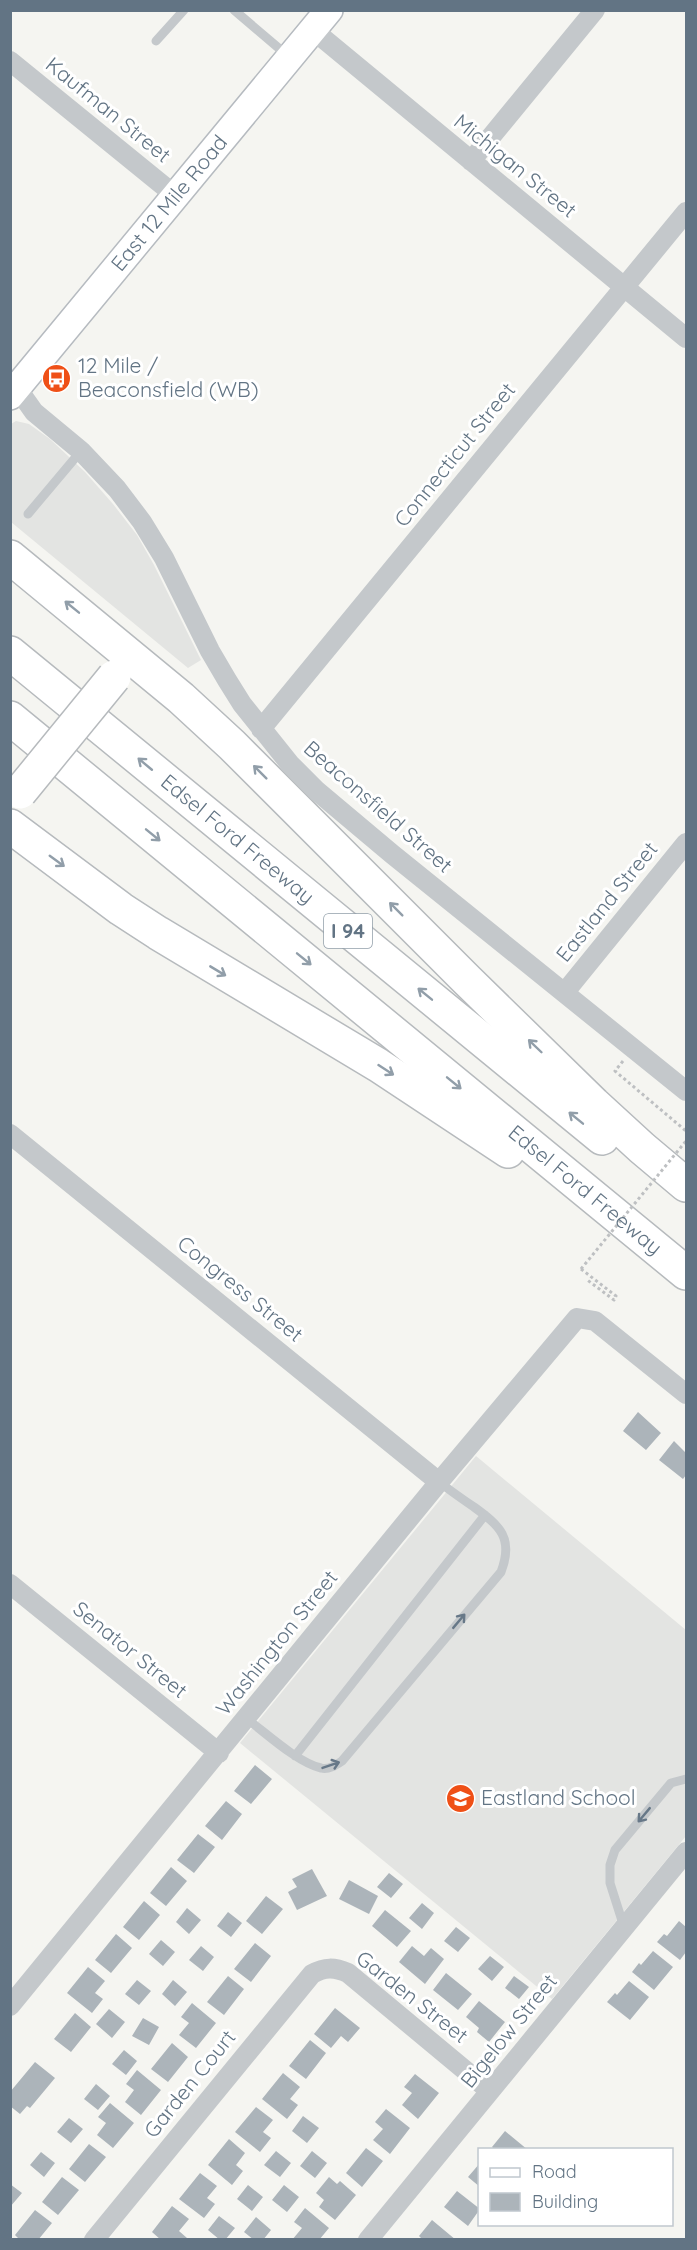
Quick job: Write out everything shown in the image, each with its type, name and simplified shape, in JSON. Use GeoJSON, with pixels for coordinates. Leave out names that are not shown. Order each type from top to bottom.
{"type":"FeatureCollection","features":[{"type":"Feature","properties":{"kind":"highway"},"geometry":{"type":"LineString","coordinates":[[10,557],[117,644],[232,745],[594,1104],[687,1185]]}},
{"type":"Feature","properties":{"kind":"highway"},"geometry":{"type":"LineString","coordinates":[[15,796],[114,677],[120,662],[117,644]]}},
{"type":"Feature","properties":{"kind":"highway","name":"Edsel Ford Freeway"},"geometry":{"type":"LineString","coordinates":[[10,653],[687,1208]]}},
{"type":"Feature","properties":{"kind":"highway","name":"Edsel Ford Freeway"},"geometry":{"type":"LineString","coordinates":[[10,718],[687,1273]]}},
{"type":"Feature","properties":{"kind":"highway"},"geometry":{"type":"LineString","coordinates":[[10,826],[121,909],[378,1065],[509,1152],[578,1202],[644,1239]]}},
{"type":"Feature","properties":{"kind":"main road","name":"East 12 Mile Road"},"geometry":{"type":"LineString","coordinates":[[13,389],[321,20]]}},
{"type":"Feature","properties":{"kind":"street"},"geometry":{"type":"LineString","coordinates":[[471,161],[595,10]]}},
{"type":"Feature","properties":{"kind":"street","name":"Michigan Street"},"geometry":{"type":"LineString","coordinates":[[321,20],[471,161],[687,338]]}},
{"type":"Feature","properties":{"kind":"street","name":"Kaufman Street"},"geometry":{"type":"LineString","coordinates":[[10,61],[176,196]]}},
{"type":"Feature","properties":{"kind":"street","name":"Connecticut Street"},"geometry":{"type":"LineString","coordinates":[[261,729],[687,212]]}},
{"type":"Feature","properties":{"kind":"street","name":"Beaconsfield Street"},"geometry":{"type":"LineString","coordinates":[[13,389],[34,412],[81,451],[117,489],[142,522],[164,558],[210,651],[242,704],[290,764],[316,791],[687,1091]]}},
{"type":"Feature","properties":{"kind":"street","name":"Eastland Street"},"geometry":{"type":"LineString","coordinates":[[565,992],[687,843]]}},
{"type":"Feature","properties":{"kind":"street","name":"Congress Street"},"geometry":{"type":"LineString","coordinates":[[10,1134],[439,1482]]}},
{"type":"Feature","properties":{"kind":"street","name":"Washington Street"},"geometry":{"type":"LineString","coordinates":[[10,2006],[567,1327],[577,1318],[595,1321],[687,1394]]}},
{"type":"Feature","properties":{"kind":"street","name":"Senator Street"},"geometry":{"type":"LineString","coordinates":[[10,1584],[219,1753]]}},
{"type":"Feature","properties":{"kind":"street","name":"Bigelow Street"},"geometry":{"type":"LineString","coordinates":[[368,2240],[687,1852]]}},
{"type":"Feature","properties":{"kind":"street","name":"Garden Street"},"geometry":{"type":"LineString","coordinates":[[330,1968],[337,1968],[348,1973],[490,2091]]}},
{"type":"Feature","properties":{"kind":"street","name":"Garden Court"},"geometry":{"type":"LineString","coordinates":[[94,2240],[312,1974],[330,1968]]}},
{"type":"Feature","properties":{"kind":"lane"},"geometry":{"type":"LineString","coordinates":[[156,41],[184,10]]}},
{"type":"Feature","properties":{"kind":"lane"},"geometry":{"type":"LineString","coordinates":[[234,10],[290,58]]}},
{"type":"Feature","properties":{"kind":"lane"},"geometry":{"type":"LineString","coordinates":[[28,514],[81,451]]}},
{"type":"Feature","properties":{"kind":"lane"},"geometry":{"type":"LineString","coordinates":[[247,1719],[296,1756],[322,1769],[333,1767],[342,1761],[501,1572],[507,1557],[506,1542],[501,1528],[439,1482]]}},
{"type":"Feature","properties":{"kind":"lane"},"geometry":{"type":"LineString","coordinates":[[296,1756],[485,1515]]}},
{"type":"Feature","properties":{"kind":"lane"},"geometry":{"type":"LineString","coordinates":[[624,1927],[610,1882],[610,1865],[615,1850],[671,1783],[687,1779]]}},
{"type":"Feature","properties":{"kind":"path"},"geometry":{"type":"LineString","coordinates":[[634,1048],[615,1071],[687,1131]]}},
{"type":"Feature","properties":{"kind":"path"},"geometry":{"type":"LineString","coordinates":[[586,1278],[614,1300],[616,1296],[581,1269],[687,1141]]}},
{"type":"Feature","properties":{"kind":"shaded area"},"geometry":{"type":"Polygon","coordinates":[[[16,421],[29,424],[50,439],[85,472],[137,535],[201,660],[188,668],[11,522],[11,424],[16,421]]]}},
{"type":"Feature","properties":{"kind":"shaded area"},"geometry":{"type":"Polygon","coordinates":[[[476,1456],[686,1630],[686,1836],[552,1999],[240,1743],[476,1456]]]}},
{"type":"Feature","properties":{"kind":"building"},"geometry":{"type":"Polygon","coordinates":[[[638,1412],[661,1433],[646,1450],[623,1431],[638,1412]]]}},
{"type":"Feature","properties":{"kind":"building"},"geometry":{"type":"Polygon","coordinates":[[[674,1441],[686,1453],[686,1475],[683,1479],[659,1460],[674,1441]]]}},
{"type":"Feature","properties":{"kind":"building"},"geometry":{"type":"Polygon","coordinates":[[[255,1765],[272,1779],[251,1804],[234,1791],[255,1765]]]}},
{"type":"Feature","properties":{"kind":"building"},"geometry":{"type":"Polygon","coordinates":[[[226,1801],[242,1814],[222,1840],[205,1826],[226,1801]]]}},
{"type":"Feature","properties":{"kind":"building"},"geometry":{"type":"Polygon","coordinates":[[[198,1834],[215,1847],[194,1873],[177,1860],[198,1834]]]}},
{"type":"Feature","properties":{"kind":"building"},"geometry":{"type":"Polygon","coordinates":[[[171,1867],[187,1881],[166,1906],[150,1893],[171,1867]]]}},
{"type":"Feature","properties":{"kind":"building"},"geometry":{"type":"Polygon","coordinates":[[[312,1869],[327,1896],[297,1910],[288,1892],[297,1887],[292,1879],[312,1869]]]}},
{"type":"Feature","properties":{"kind":"building"},"geometry":{"type":"Polygon","coordinates":[[[389,1873],[403,1884],[391,1898],[377,1887],[389,1873]]]}},
{"type":"Feature","properties":{"kind":"building"},"geometry":{"type":"Polygon","coordinates":[[[349,1880],[378,1896],[369,1914],[339,1899],[349,1880]]]}},
{"type":"Feature","properties":{"kind":"building"},"geometry":{"type":"Polygon","coordinates":[[[266,1896],[283,1909],[262,1934],[246,1921],[266,1896]]]}},
{"type":"Feature","properties":{"kind":"building"},"geometry":{"type":"Polygon","coordinates":[[[144,1901],[160,1915],[139,1940],[123,1927],[144,1901]]]}},
{"type":"Feature","properties":{"kind":"building"},"geometry":{"type":"Polygon","coordinates":[[[422,1903],[434,1913],[422,1929],[409,1918],[422,1903]]]}},
{"type":"Feature","properties":{"kind":"building"},"geometry":{"type":"Polygon","coordinates":[[[187,1908],[201,1920],[189,1934],[176,1922],[187,1908]]]}},
{"type":"Feature","properties":{"kind":"building"},"geometry":{"type":"Polygon","coordinates":[[[385,1910],[411,1931],[397,1947],[372,1926],[385,1910]]]}},
{"type":"Feature","properties":{"kind":"building"},"geometry":{"type":"Polygon","coordinates":[[[228,1912],[242,1923],[231,1937],[217,1926],[228,1912]]]}},
{"type":"Feature","properties":{"kind":"building"},"geometry":{"type":"Polygon","coordinates":[[[679,1921],[686,1927],[686,1952],[680,1960],[657,1942],[664,1934],[667,1936],[679,1921]]]}},
{"type":"Feature","properties":{"kind":"building"},"geometry":{"type":"Polygon","coordinates":[[[456,1927],[470,1938],[458,1952],[444,1941],[456,1927]]]}},
{"type":"Feature","properties":{"kind":"building"},"geometry":{"type":"Polygon","coordinates":[[[116,1934],[132,1948],[111,1973],[95,1960],[116,1934]]]}},
{"type":"Feature","properties":{"kind":"building"},"geometry":{"type":"Polygon","coordinates":[[[161,1940],[175,1952],[163,1966],[149,1954],[161,1940]]]}},
{"type":"Feature","properties":{"kind":"building"},"geometry":{"type":"Polygon","coordinates":[[[255,1943],[271,1956],[251,1982],[234,1969],[255,1943]]]}},
{"type":"Feature","properties":{"kind":"building"},"geometry":{"type":"Polygon","coordinates":[[[201,1946],[214,1957],[203,1971],[189,1960],[201,1946]]]}},
{"type":"Feature","properties":{"kind":"building"},"geometry":{"type":"Polygon","coordinates":[[[412,1946],[424,1956],[431,1948],[444,1959],[425,1984],[399,1962],[412,1946]]]}},
{"type":"Feature","properties":{"kind":"building"},"geometry":{"type":"Polygon","coordinates":[[[653,1951],[673,1967],[654,1990],[632,1972],[653,1951]]]}},
{"type":"Feature","properties":{"kind":"building"},"geometry":{"type":"Polygon","coordinates":[[[490,1956],[504,1967],[492,1981],[478,1969],[490,1956]]]}},
{"type":"Feature","properties":{"kind":"building"},"geometry":{"type":"Polygon","coordinates":[[[88,1967],[105,1981],[95,1993],[103,1999],[92,2013],[67,1993],[88,1967]]]}},
{"type":"Feature","properties":{"kind":"building"},"geometry":{"type":"Polygon","coordinates":[[[446,1973],[472,1994],[458,2010],[433,1990],[446,1973]]]}},
{"type":"Feature","properties":{"kind":"building"},"geometry":{"type":"Polygon","coordinates":[[[228,1976],[244,1989],[224,2015],[207,2002],[228,1976]]]}},
{"type":"Feature","properties":{"kind":"building"},"geometry":{"type":"Polygon","coordinates":[[[514,1976],[529,1987],[519,1999],[505,1988],[514,1976]]]}},
{"type":"Feature","properties":{"kind":"building"},"geometry":{"type":"Polygon","coordinates":[[[137,1980],[151,1991],[139,2005],[125,1994],[137,1980]]]}},
{"type":"Feature","properties":{"kind":"building"},"geometry":{"type":"Polygon","coordinates":[[[173,1980],[187,1992],[175,2006],[162,1994],[173,1980]]]}},
{"type":"Feature","properties":{"kind":"building"},"geometry":{"type":"Polygon","coordinates":[[[629,1981],[649,1997],[630,2020],[607,2002],[615,1993],[617,1995],[629,1981]]]}},
{"type":"Feature","properties":{"kind":"building"},"geometry":{"type":"Polygon","coordinates":[[[479,2001],[505,2022],[489,2042],[477,2032],[479,2028],[466,2017],[479,2001]]]}},
{"type":"Feature","properties":{"kind":"building"},"geometry":{"type":"Polygon","coordinates":[[[192,2003],[216,2023],[196,2048],[179,2035],[189,2023],[181,2017],[192,2003]]]}},
{"type":"Feature","properties":{"kind":"building"},"geometry":{"type":"Polygon","coordinates":[[[335,2008],[360,2028],[348,2042],[341,2036],[331,2048],[314,2034],[335,2008]]]}},
{"type":"Feature","properties":{"kind":"building"},"geometry":{"type":"Polygon","coordinates":[[[109,2009],[125,2022],[112,2038],[96,2024],[109,2009]]]}},
{"type":"Feature","properties":{"kind":"building"},"geometry":{"type":"Polygon","coordinates":[[[75,2013],[91,2027],[71,2052],[54,2039],[75,2013]]]}},
{"type":"Feature","properties":{"kind":"building"},"geometry":{"type":"Polygon","coordinates":[[[143,2018],[159,2027],[149,2045],[132,2036],[143,2018]]]}},
{"type":"Feature","properties":{"kind":"building"},"geometry":{"type":"Polygon","coordinates":[[[310,2040],[326,2053],[306,2079],[289,2066],[310,2040]]]}},
{"type":"Feature","properties":{"kind":"building"},"geometry":{"type":"Polygon","coordinates":[[[172,2043],[188,2057],[168,2082],[151,2069],[172,2043]]]}},
{"type":"Feature","properties":{"kind":"building"},"geometry":{"type":"Polygon","coordinates":[[[124,2050],[137,2061],[126,2075],[112,2064],[124,2050]]]}},
{"type":"Feature","properties":{"kind":"building"},"geometry":{"type":"Polygon","coordinates":[[[35,2062],[55,2078],[30,2108],[27,2106],[20,2114],[10,2106],[12,2094],[10,2092],[35,2062]]]}},
{"type":"Feature","properties":{"kind":"building"},"geometry":{"type":"Polygon","coordinates":[[[137,2070],[161,2090],[141,2115],[125,2102],[134,2090],[126,2084],[137,2070]]]}},
{"type":"Feature","properties":{"kind":"building"},"geometry":{"type":"Polygon","coordinates":[[[283,2073],[300,2087],[290,2099],[298,2105],[287,2119],[262,2099],[283,2073]]]}},
{"type":"Feature","properties":{"kind":"building"},"geometry":{"type":"Polygon","coordinates":[[[415,2074],[439,2093],[418,2119],[402,2105],[412,2093],[404,2087],[415,2074]]]}},
{"type":"Feature","properties":{"kind":"building"},"geometry":{"type":"Polygon","coordinates":[[[96,2084],[110,2096],[98,2110],[84,2099],[96,2084]]]}},
{"type":"Feature","properties":{"kind":"building"},"geometry":{"type":"Polygon","coordinates":[[[110,2103],[134,2123],[113,2148],[97,2135],[106,2123],[98,2117],[110,2103]]]}},
{"type":"Feature","properties":{"kind":"building"},"geometry":{"type":"Polygon","coordinates":[[[256,2107],[273,2120],[263,2132],[271,2138],[260,2152],[235,2132],[256,2107]]]}},
{"type":"Feature","properties":{"kind":"building"},"geometry":{"type":"Polygon","coordinates":[[[386,2109],[410,2128],[390,2154],[373,2140],[383,2129],[375,2122],[386,2109]]]}},
{"type":"Feature","properties":{"kind":"building"},"geometry":{"type":"Polygon","coordinates":[[[303,2116],[319,2128],[307,2143],[292,2131],[303,2116]]]}},
{"type":"Feature","properties":{"kind":"building"},"geometry":{"type":"Polygon","coordinates":[[[69,2118],[83,2129],[71,2143],[57,2132],[69,2118]]]}},
{"type":"Feature","properties":{"kind":"building"},"geometry":{"type":"Polygon","coordinates":[[[505,2131],[526,2148],[493,2148],[505,2131]]]}},
{"type":"Feature","properties":{"kind":"building"},"geometry":{"type":"Polygon","coordinates":[[[229,2139],[245,2153],[236,2165],[243,2171],[232,2185],[208,2165],[229,2139]]]}},
{"type":"Feature","properties":{"kind":"building"},"geometry":{"type":"Polygon","coordinates":[[[89,2144],[106,2157],[85,2182],[69,2169],[89,2144]]]}},
{"type":"Feature","properties":{"kind":"building"},"geometry":{"type":"Polygon","coordinates":[[[366,2148],[383,2161],[362,2187],[346,2173],[366,2148]]]}},
{"type":"Feature","properties":{"kind":"building"},"geometry":{"type":"Polygon","coordinates":[[[276,2151],[291,2163],[280,2177],[264,2165],[276,2151]]]}},
{"type":"Feature","properties":{"kind":"building"},"geometry":{"type":"Polygon","coordinates":[[[312,2151],[327,2163],[315,2178],[300,2166],[312,2151]]]}},
{"type":"Feature","properties":{"kind":"building"},"geometry":{"type":"Polygon","coordinates":[[[41,2152],[55,2163],[44,2177],[30,2165],[41,2152]]]}},
{"type":"Feature","properties":{"kind":"building"},"geometry":{"type":"Polygon","coordinates":[[[478,2165],[478,2185],[468,2177],[478,2165]]]}},
{"type":"Feature","properties":{"kind":"building"},"geometry":{"type":"Polygon","coordinates":[[[200,2173],[217,2186],[207,2198],[215,2204],[204,2218],[179,2199],[200,2173]]]}},
{"type":"Feature","properties":{"kind":"building"},"geometry":{"type":"Polygon","coordinates":[[[62,2177],[79,2190],[58,2215],[42,2202],[62,2177]]]}},
{"type":"Feature","properties":{"kind":"building"},"geometry":{"type":"Polygon","coordinates":[[[329,2177],[337,2184],[340,2181],[356,2195],[335,2220],[319,2207],[324,2200],[316,2193],[329,2177]]]}},
{"type":"Feature","properties":{"kind":"building"},"geometry":{"type":"Polygon","coordinates":[[[10,2184],[22,2193],[10,2207],[10,2184]]]}},
{"type":"Feature","properties":{"kind":"building"},"geometry":{"type":"Polygon","coordinates":[[[248,2185],[263,2197],[252,2211],[237,2199],[248,2185]]]}},
{"type":"Feature","properties":{"kind":"building"},"geometry":{"type":"Polygon","coordinates":[[[284,2185],[299,2197],[287,2212],[272,2200],[284,2185]]]}},
{"type":"Feature","properties":{"kind":"building"},"geometry":{"type":"Polygon","coordinates":[[[457,2191],[478,2207],[478,2212],[468,2226],[444,2207],[457,2191]]]}},
{"type":"Feature","properties":{"kind":"building"},"geometry":{"type":"Polygon","coordinates":[[[172,2206],[189,2219],[179,2231],[187,2238],[186,2240],[161,2240],[152,2232],[172,2206]]]}},
{"type":"Feature","properties":{"kind":"building"},"geometry":{"type":"Polygon","coordinates":[[[305,2208],[329,2228],[319,2240],[292,2240],[302,2228],[294,2222],[305,2208]]]}},
{"type":"Feature","properties":{"kind":"building"},"geometry":{"type":"Polygon","coordinates":[[[35,2210],[52,2223],[38,2240],[20,2240],[15,2235],[35,2210]]]}},
{"type":"Feature","properties":{"kind":"building"},"geometry":{"type":"Polygon","coordinates":[[[219,2216],[235,2228],[225,2240],[220,2240],[208,2230],[219,2216]]]}},
{"type":"Feature","properties":{"kind":"building"},"geometry":{"type":"Polygon","coordinates":[[[256,2217],[271,2230],[263,2240],[254,2240],[244,2232],[256,2217]]]}},
{"type":"Feature","properties":{"kind":"building"},"geometry":{"type":"Polygon","coordinates":[[[432,2220],[456,2240],[423,2240],[419,2236],[432,2220]]]}},
{"type":"Feature","properties":{"kind":"place","name":"12 Mile / Beaconsfield (WB)"},"geometry":{"type":"Point","coordinates":[57,378]}},
{"type":"Feature","properties":{"kind":"place","name":"Eastland School"},"geometry":{"type":"Point","coordinates":[460,1798]}}]}
